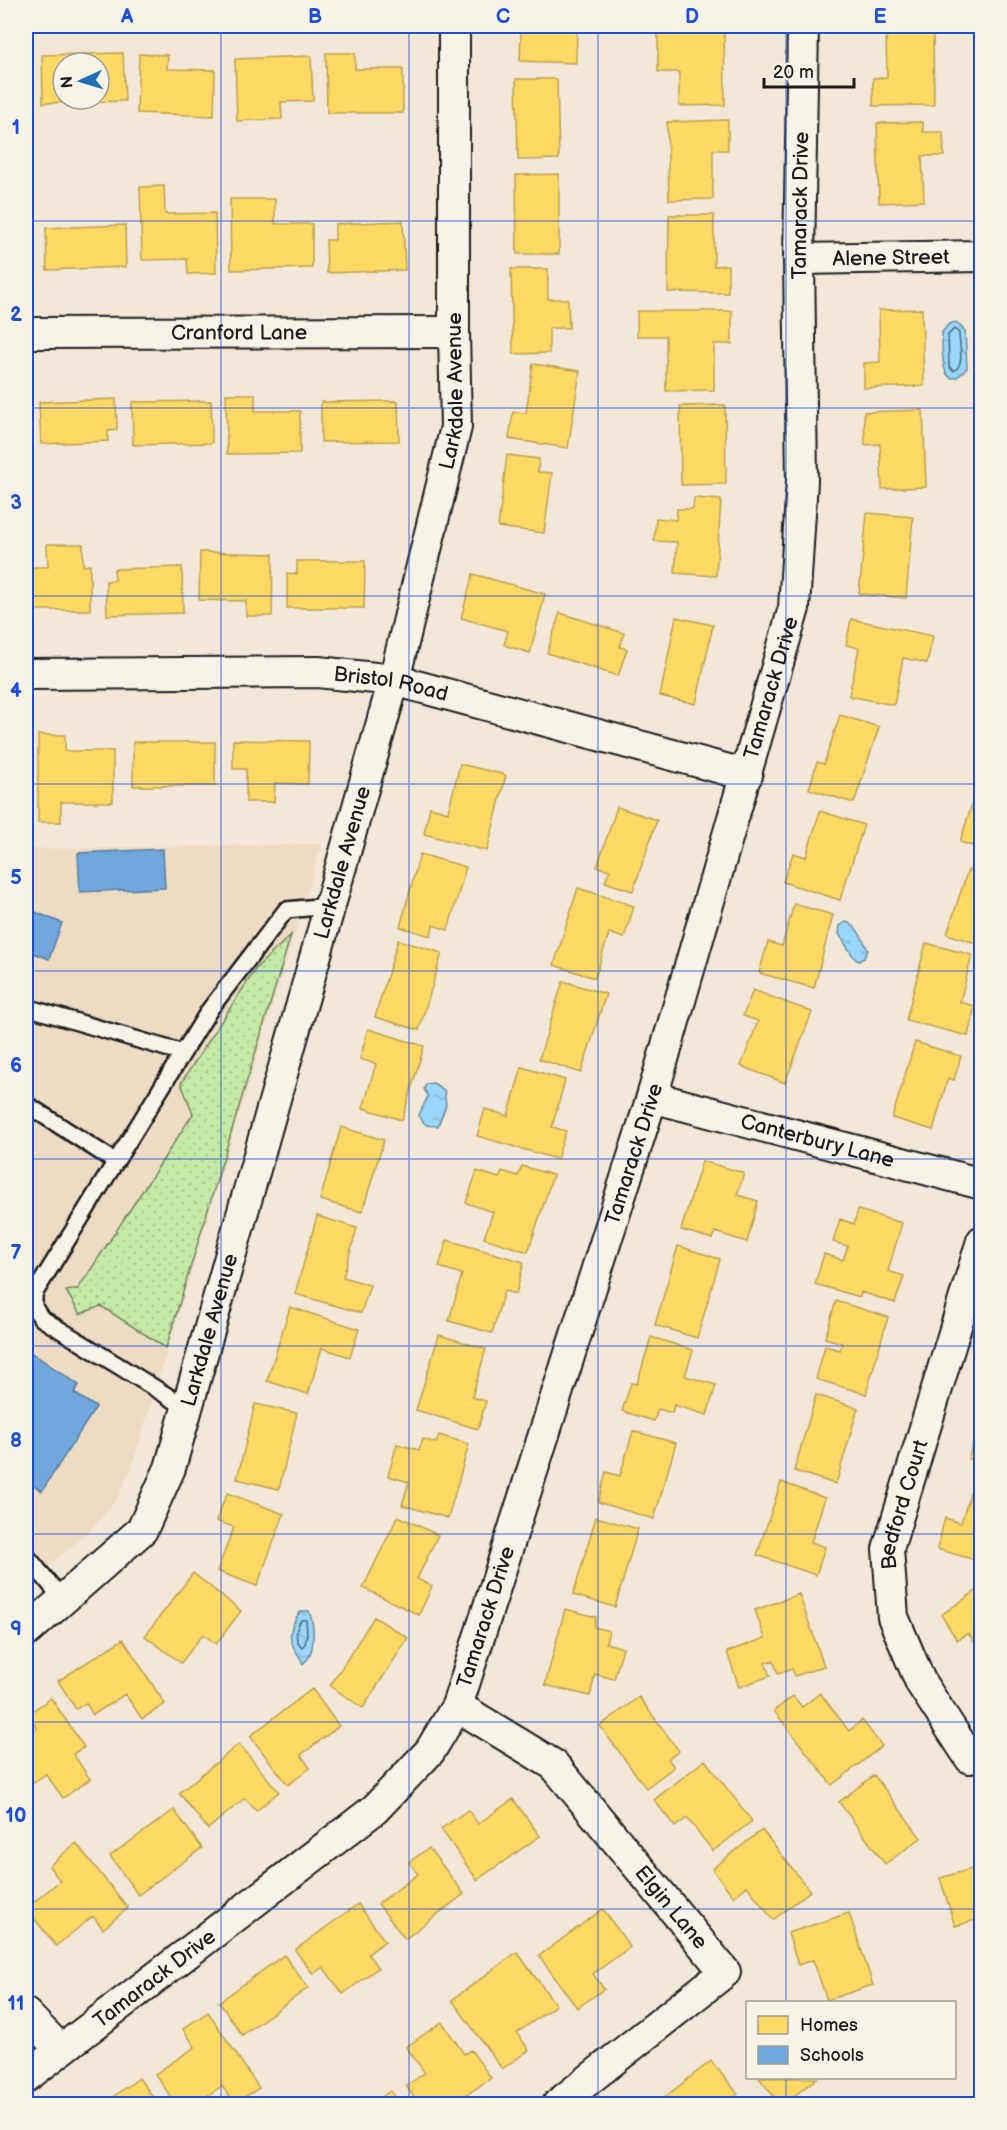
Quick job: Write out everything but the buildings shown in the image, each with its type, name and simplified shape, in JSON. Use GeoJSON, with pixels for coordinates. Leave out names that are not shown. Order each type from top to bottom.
{"type":"FeatureCollection","features":[{"type":"Feature","properties":{"kind":"street","name":"Larkdale Avenue"},"geometry":{"type":"LineString","coordinates":[[26,1632],[142,1530],[170,1468],[394,680],[456,427],[454,26]]}},
{"type":"Feature","properties":{"kind":"street","name":"Tamarack Drive"},"geometry":{"type":"LineString","coordinates":[[26,2077],[375,1809],[430,1751],[457,1706],[652,1097],[794,609],[802,481],[799,259],[803,26]]}},
{"type":"Feature","properties":{"kind":"street","name":"Alene Street"},"geometry":{"type":"LineString","coordinates":[[799,259],[981,256]]}},
{"type":"Feature","properties":{"kind":"street","name":"Cranford Lane"},"geometry":{"type":"LineString","coordinates":[[26,333],[454,332]]}},
{"type":"Feature","properties":{"kind":"street","name":"Bristol Road"},"geometry":{"type":"LineString","coordinates":[[26,674],[318,672],[394,680],[747,775]]}},
{"type":"Feature","properties":{"kind":"street","name":"Canterbury Lane"},"geometry":{"type":"LineString","coordinates":[[652,1097],[981,1184]]}},
{"type":"Feature","properties":{"kind":"street","name":"Bedford Court"},"geometry":{"type":"LineString","coordinates":[[970,1758],[921,1683],[892,1617],[888,1549],[981,1241]]}},
{"type":"Feature","properties":{"kind":"street","name":"Elgin Lane"},"geometry":{"type":"LineString","coordinates":[[457,1706],[554,1765],[725,1972],[558,2104]]}},
{"type":"Feature","properties":{"kind":"street"},"geometry":{"type":"LineString","coordinates":[[26,2014],[60,2050]]}},
{"type":"Feature","properties":{"kind":"lane"},"geometry":{"type":"LineString","coordinates":[[187,1408],[41,1318],[34,1307],[34,1294],[210,1009],[286,910],[329,906]]}},
{"type":"Feature","properties":{"kind":"lane"},"geometry":{"type":"LineString","coordinates":[[26,1007],[183,1053]]}},
{"type":"Feature","properties":{"kind":"lane"},"geometry":{"type":"LineString","coordinates":[[26,1104],[116,1162]]}},
{"type":"Feature","properties":{"kind":"lane"},"geometry":{"type":"LineString","coordinates":[[26,1555],[63,1600]]}},
{"type":"Feature","properties":{"kind":"shaded area"},"geometry":{"type":"Polygon","coordinates":[[[322,844],[131,1469],[118,1498],[89,1532],[26,1585],[26,849],[322,844]]]}},
{"type":"Feature","properties":{"kind":"green space"},"geometry":{"type":"Polygon","coordinates":[[[291,935],[166,1348],[101,1306],[80,1314],[66,1291],[78,1289],[193,1114],[181,1083],[257,967],[291,935]]]}},
{"type":"Feature","properties":{"kind":"water"},"geometry":{"type":"Polygon","coordinates":[[[956,322],[965,331],[967,368],[952,378],[947,375],[944,368],[942,332],[949,324],[956,322]]]}},
{"type":"Feature","properties":{"kind":"water"},"geometry":{"type":"Polygon","coordinates":[[[846,922],[857,930],[868,950],[864,958],[859,961],[855,959],[839,934],[840,926],[846,922]]]}},
{"type":"Feature","properties":{"kind":"water"},"geometry":{"type":"Polygon","coordinates":[[[433,1083],[444,1090],[446,1105],[438,1126],[426,1125],[419,1115],[428,1096],[424,1089],[426,1084],[433,1083]]]}},
{"type":"Feature","properties":{"kind":"water"},"geometry":{"type":"Polygon","coordinates":[[[309,1611],[313,1639],[310,1654],[303,1664],[291,1642],[291,1637],[295,1621],[299,1613],[309,1611]]]}}]}
